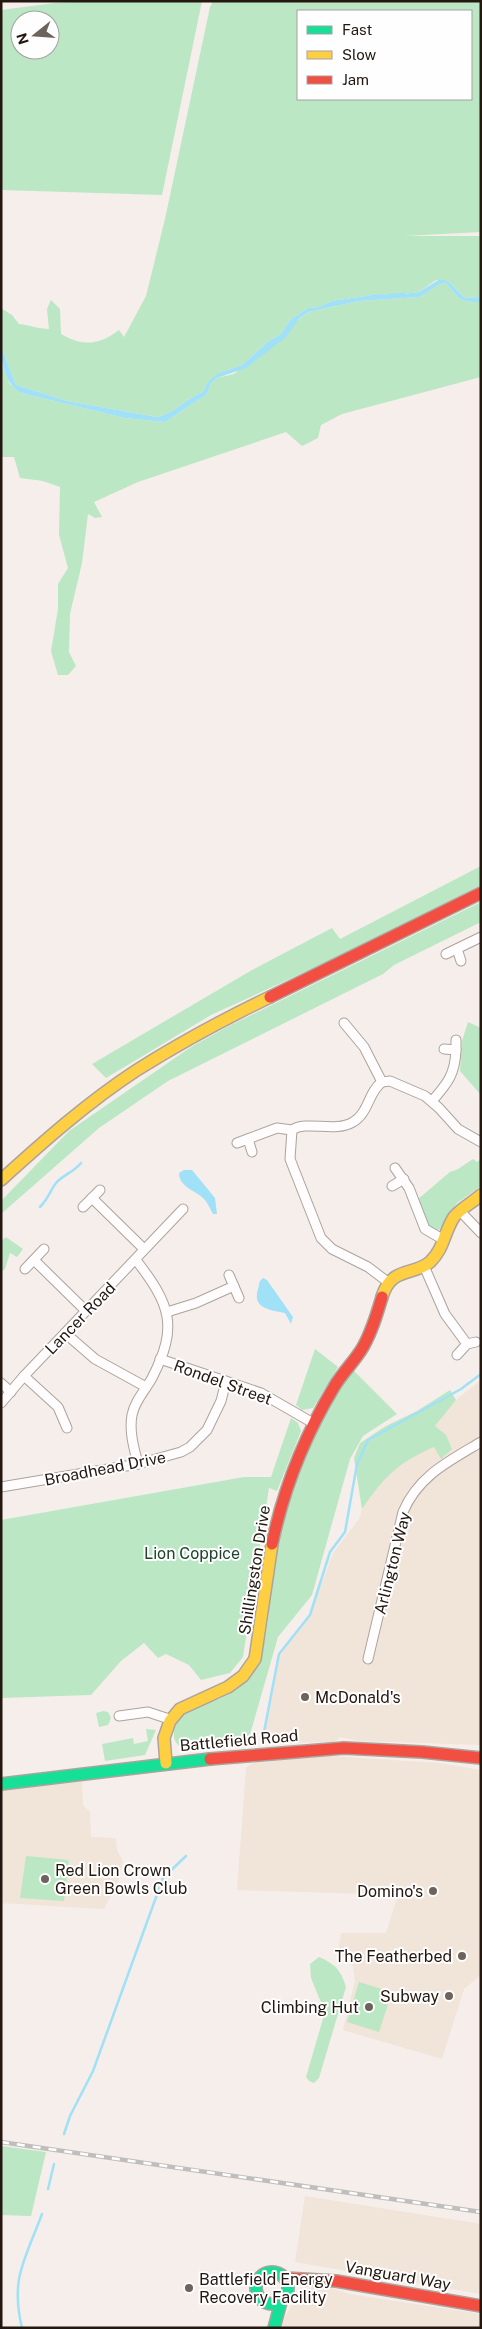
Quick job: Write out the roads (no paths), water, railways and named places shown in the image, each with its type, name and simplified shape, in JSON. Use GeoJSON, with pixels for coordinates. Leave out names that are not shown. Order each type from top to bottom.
{"type":"FeatureCollection","features":[{"type":"Feature","properties":{"kind":"main road"},"geometry":{"type":"LineString","coordinates":[[1,1180],[62,1126],[136,1071],[212,1026],[481,893]]}},
{"type":"Feature","properties":{"kind":"main road"},"geometry":{"type":"LineString","coordinates":[[389,1283],[401,1273],[424,1266],[434,1258],[451,1223],[460,1211],[481,1195]]}},
{"type":"Feature","properties":{"kind":"main road","name":"Shillingston Drive"},"geometry":{"type":"LineString","coordinates":[[169,1719],[183,1707],[228,1687],[246,1674],[251,1666],[258,1648],[267,1569],[278,1510],[297,1457],[313,1423],[335,1385],[363,1347],[382,1295],[389,1283]]}},
{"type":"Feature","properties":{"kind":"main road"},"geometry":{"type":"LineString","coordinates":[[166,1763],[164,1742],[169,1719]]}},
{"type":"Feature","properties":{"kind":"main road","name":"Battlefield Road"},"geometry":{"type":"LineString","coordinates":[[1,1784],[166,1763],[344,1748],[422,1752],[481,1758]]}},
{"type":"Feature","properties":{"kind":"main road","name":"Vanguard Way"},"geometry":{"type":"LineString","coordinates":[[272,2328],[267,2303],[258,2295],[256,2287],[259,2278],[266,2273],[274,2272],[285,2278],[336,2281],[481,2306]]}},
{"type":"Feature","properties":{"kind":"main road"},"geometry":{"type":"LineString","coordinates":[[285,2278],[288,2290]]}},
{"type":"Feature","properties":{"kind":"main road","name":"Vanguard Way"},"geometry":{"type":"LineString","coordinates":[[272,2328],[280,2302],[288,2290],[310,2280]]}},
{"type":"Feature","properties":{"kind":"main road"},"geometry":{"type":"LineString","coordinates":[[267,2303],[280,2302]]}},
{"type":"Feature","properties":{"kind":"street"},"geometry":{"type":"LineString","coordinates":[[446,954],[481,937]]}},
{"type":"Feature","properties":{"kind":"street"},"geometry":{"type":"LineString","coordinates":[[457,949],[461,962]]}},
{"type":"Feature","properties":{"kind":"street"},"geometry":{"type":"LineString","coordinates":[[344,1023],[364,1047],[382,1082]]}},
{"type":"Feature","properties":{"kind":"street"},"geometry":{"type":"LineString","coordinates":[[432,1102],[451,1077],[455,1067],[456,1045],[444,1049]]}},
{"type":"Feature","properties":{"kind":"street"},"geometry":{"type":"LineString","coordinates":[[237,1142],[277,1128],[292,1130],[298,1127],[338,1127],[353,1122],[362,1114],[375,1088],[382,1082],[390,1081],[416,1092],[432,1102],[458,1129],[481,1142]]}},
{"type":"Feature","properties":{"kind":"street"},"geometry":{"type":"LineString","coordinates":[[292,1130],[289,1144],[291,1164],[320,1238],[332,1249],[368,1268],[389,1283]]}},
{"type":"Feature","properties":{"kind":"street"},"geometry":{"type":"LineString","coordinates":[[248,1139],[252,1152]]}},
{"type":"Feature","properties":{"kind":"street"},"geometry":{"type":"LineString","coordinates":[[395,1168],[404,1179],[416,1202],[425,1229],[444,1240]]}},
{"type":"Feature","properties":{"kind":"street"},"geometry":{"type":"LineString","coordinates":[[392,1186],[404,1179]]}},
{"type":"Feature","properties":{"kind":"street"},"geometry":{"type":"LineString","coordinates":[[83,1207],[100,1190]]}},
{"type":"Feature","properties":{"kind":"street"},"geometry":{"type":"LineString","coordinates":[[92,1198],[144,1249]]}},
{"type":"Feature","properties":{"kind":"street"},"geometry":{"type":"LineString","coordinates":[[136,1260],[144,1249],[183,1209]]}},
{"type":"Feature","properties":{"kind":"street"},"geometry":{"type":"LineString","coordinates":[[460,1211],[481,1233]]}},
{"type":"Feature","properties":{"kind":"street"},"geometry":{"type":"LineString","coordinates":[[25,1269],[44,1249]]}},
{"type":"Feature","properties":{"kind":"street"},"geometry":{"type":"LineString","coordinates":[[34,1260],[86,1311]]}},
{"type":"Feature","properties":{"kind":"street","name":"Lancer Road"},"geometry":{"type":"LineString","coordinates":[[1,1403],[24,1376],[136,1260]]}},
{"type":"Feature","properties":{"kind":"street","name":"Rondel Street"},"geometry":{"type":"LineString","coordinates":[[136,1260],[161,1295],[167,1312],[169,1326],[160,1359],[268,1397],[313,1423]]}},
{"type":"Feature","properties":{"kind":"street"},"geometry":{"type":"LineString","coordinates":[[424,1266],[445,1314],[472,1343],[457,1355]]}},
{"type":"Feature","properties":{"kind":"street"},"geometry":{"type":"LineString","coordinates":[[229,1275],[239,1298]]}},
{"type":"Feature","properties":{"kind":"street"},"geometry":{"type":"LineString","coordinates":[[167,1312],[196,1303],[234,1286]]}},
{"type":"Feature","properties":{"kind":"street"},"geometry":{"type":"LineString","coordinates":[[65,1333],[95,1359],[146,1387]]}},
{"type":"Feature","properties":{"kind":"street"},"geometry":{"type":"LineString","coordinates":[[138,1464],[131,1425],[136,1402],[160,1359]]}},
{"type":"Feature","properties":{"kind":"street"},"geometry":{"type":"LineString","coordinates":[[24,1376],[58,1407],[66,1428]]}},
{"type":"Feature","properties":{"kind":"street","name":"Broadhead Drive"},"geometry":{"type":"LineString","coordinates":[[1,1487],[138,1464],[180,1452],[199,1439],[215,1418],[226,1381]]}},
{"type":"Feature","properties":{"kind":"street"},"geometry":{"type":"LineString","coordinates":[[1,1383],[11,1392]]}},
{"type":"Feature","properties":{"kind":"street","name":"Arlington Way"},"geometry":{"type":"LineString","coordinates":[[368,1659],[403,1512],[408,1501],[422,1481],[481,1442]]}},
{"type":"Feature","properties":{"kind":"street"},"geometry":{"type":"LineString","coordinates":[[112,1708],[117,1720],[148,1712],[169,1719]]}},
{"type":"Feature","properties":{"kind":"water"},"geometry":{"type":"Polygon","coordinates":[[[440,279],[449,282],[465,298],[481,297],[481,302],[468,302],[460,298],[446,283],[419,297],[359,301],[308,312],[299,319],[285,338],[246,368],[217,378],[210,385],[207,394],[165,422],[125,418],[21,393],[11,384],[3,366],[1,346],[16,385],[67,401],[157,417],[203,392],[207,383],[217,374],[242,365],[269,341],[281,334],[290,320],[308,308],[319,307],[332,301],[378,294],[396,295],[419,292],[440,279]]]}},
{"type":"Feature","properties":{"kind":"water"},"geometry":{"type":"Polygon","coordinates":[[[184,1170],[192,1170],[215,1198],[217,1214],[213,1214],[205,1200],[182,1182],[179,1173],[184,1170]]]}},
{"type":"Feature","properties":{"kind":"water"},"geometry":{"type":"Polygon","coordinates":[[[263,1278],[267,1280],[293,1317],[291,1324],[285,1313],[263,1307],[257,1300],[260,1282],[263,1278]]]}},
{"type":"Feature","properties":{"kind":"waterway"},"geometry":{"type":"LineString","coordinates":[[389,295],[404,294]]}},
{"type":"Feature","properties":{"kind":"waterway"},"geometry":{"type":"LineString","coordinates":[[40,1207],[56,1183],[81,1163]]}},
{"type":"Feature","properties":{"kind":"waterway"},"geometry":{"type":"LineString","coordinates":[[264,1732],[279,1654],[310,1615],[330,1552],[345,1532],[357,1464],[368,1440],[461,1389],[481,1374]]}},
{"type":"Feature","properties":{"kind":"waterway"},"geometry":{"type":"LineString","coordinates":[[64,2134],[70,2116],[93,2071],[163,1878],[186,1856]]}},
{"type":"Feature","properties":{"kind":"waterway"},"geometry":{"type":"LineString","coordinates":[[48,2189],[54,2164]]}},
{"type":"Feature","properties":{"kind":"waterway"},"geometry":{"type":"LineString","coordinates":[[22,2328],[18,2296],[21,2270],[42,2214]]}},
{"type":"Feature","properties":{"kind":"railway"},"geometry":{"type":"LineString","coordinates":[[1,2142],[481,2212]]}},
{"type":"Feature","properties":{"kind":"place","name":"McDonald's"},"geometry":{"type":"Point","coordinates":[305,1697]}},
{"type":"Feature","properties":{"kind":"place","name":"Red Lion Crown Green Bowls Club"},"geometry":{"type":"Point","coordinates":[45,1879]}},
{"type":"Feature","properties":{"kind":"place","name":"Domino's"},"geometry":{"type":"Point","coordinates":[433,1891]}},
{"type":"Feature","properties":{"kind":"place","name":"The Featherbed"},"geometry":{"type":"Point","coordinates":[462,1956]}},
{"type":"Feature","properties":{"kind":"place","name":"Subway"},"geometry":{"type":"Point","coordinates":[449,1996]}},
{"type":"Feature","properties":{"kind":"place","name":"Climbing Hut"},"geometry":{"type":"Point","coordinates":[369,2007]}},
{"type":"Feature","properties":{"kind":"place","name":"Battlefield Energy Recovery Facility"},"geometry":{"type":"Point","coordinates":[189,2288]}},
{"type":"Feature","properties":{"kind":"park label","name":"Lion Coppice"},"geometry":{"type":"Point","coordinates":[192,1553]}}]}
